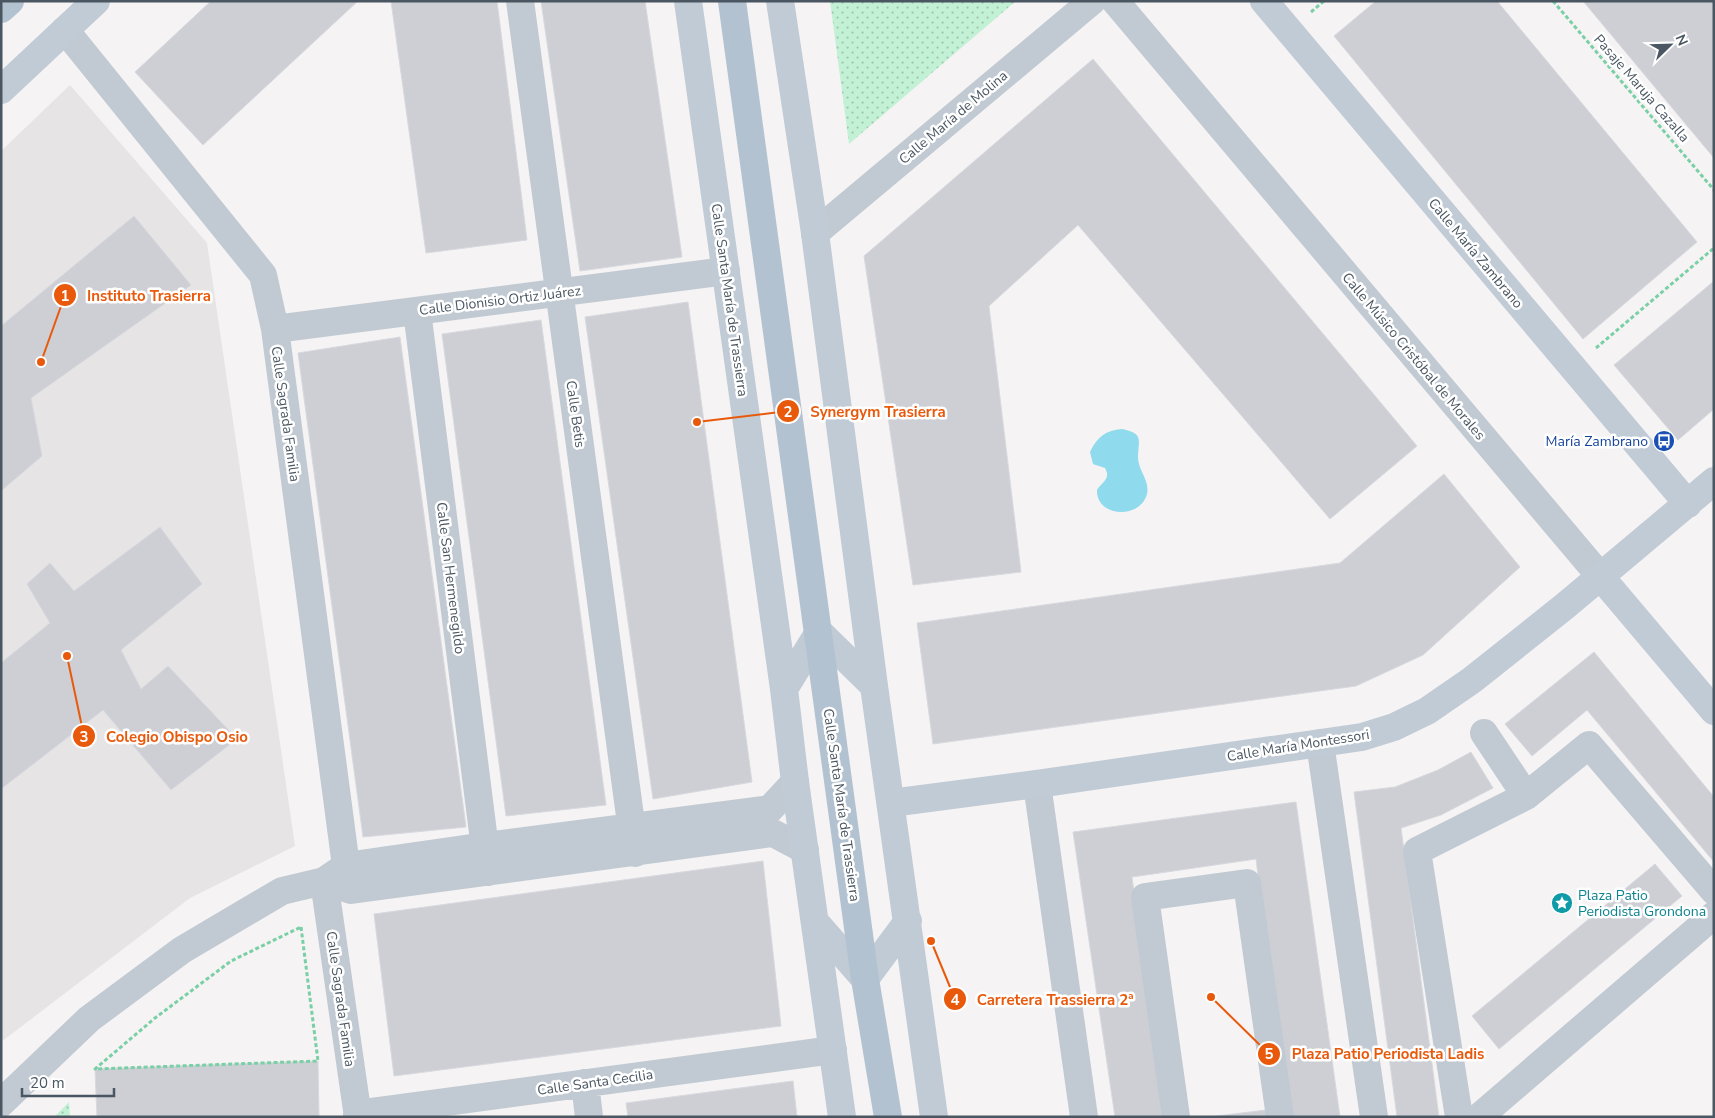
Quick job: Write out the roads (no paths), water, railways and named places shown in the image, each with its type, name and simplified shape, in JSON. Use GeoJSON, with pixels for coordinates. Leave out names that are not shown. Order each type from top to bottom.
{"type":"FeatureCollection","features":[{"type":"Feature","properties":{"kind":"main road"},"geometry":{"type":"LineString","coordinates":[[1,9],[10,1]]}},
{"type":"Feature","properties":{"kind":"main road"},"geometry":{"type":"LineString","coordinates":[[1,90],[96,1]]}},
{"type":"Feature","properties":{"kind":"main road","name":"Calle Santa María de Trassierra"},"geometry":{"type":"LineString","coordinates":[[732,1],[865,978],[888,1117]]}},
{"type":"Feature","properties":{"kind":"main road"},"geometry":{"type":"LineString","coordinates":[[780,1],[815,233],[874,686],[934,1117]]}},
{"type":"Feature","properties":{"kind":"main road","name":"Calle María Zambrano"},"geometry":{"type":"LineString","coordinates":[[1264,1],[1688,504]]}},
{"type":"Feature","properties":{"kind":"main road","name":"Calle Santa María de Trassierra"},"geometry":{"type":"LineString","coordinates":[[692,7],[795,782],[842,1117]]}},
{"type":"Feature","properties":{"kind":"main road","name":"Calle María Montessori"},"geometry":{"type":"LineString","coordinates":[[891,802],[1037,784],[1362,737],[1394,727],[1427,710],[1472,680],[1714,481]]}},
{"type":"Feature","properties":{"kind":"main road","name":"Calle Músico Cristóbal de Morales"},"geometry":{"type":"LineString","coordinates":[[1600,576],[1714,710]]}},
{"type":"Feature","properties":{"kind":"main road"},"geometry":{"type":"LineString","coordinates":[[784,689],[819,632],[874,686]]}},
{"type":"Feature","properties":{"kind":"main road"},"geometry":{"type":"LineString","coordinates":[[816,923],[865,978],[908,921]]}},
{"type":"Feature","properties":{"kind":"street","name":"Calle Betis"},"geometry":{"type":"LineString","coordinates":[[520,1],[634,840]]}},
{"type":"Feature","properties":{"kind":"street","name":"Calle María de Molina"},"geometry":{"type":"LineString","coordinates":[[815,233],[1092,1]]}},
{"type":"Feature","properties":{"kind":"street","name":"Calle Músico Cristóbal de Morales"},"geometry":{"type":"LineString","coordinates":[[1115,1],[1600,576]]}},
{"type":"Feature","properties":{"kind":"street","name":"Calle Sagrada Familia"},"geometry":{"type":"LineString","coordinates":[[65,30],[263,275],[275,329],[346,866]]}},
{"type":"Feature","properties":{"kind":"street","name":"Calle Dionisio Ortiz Juárez"},"geometry":{"type":"LineString","coordinates":[[275,329],[726,271]]}},
{"type":"Feature","properties":{"kind":"street","name":"Calle San Hermenegildo"},"geometry":{"type":"LineString","coordinates":[[417,311],[486,859]]}},
{"type":"Feature","properties":{"kind":"street"},"geometry":{"type":"LineString","coordinates":[[1484,733],[1526,796]]}},
{"type":"Feature","properties":{"kind":"street"},"geometry":{"type":"LineString","coordinates":[[1320,742],[1374,1117]]}},
{"type":"Feature","properties":{"kind":"street"},"geometry":{"type":"LineString","coordinates":[[1459,1117],[1417,851],[1526,796],[1589,744],[1714,891]]}},
{"type":"Feature","properties":{"kind":"street"},"geometry":{"type":"LineString","coordinates":[[634,840],[770,809],[795,782]]}},
{"type":"Feature","properties":{"kind":"street"},"geometry":{"type":"LineString","coordinates":[[1037,784],[1084,1117]]}},
{"type":"Feature","properties":{"kind":"street"},"geometry":{"type":"LineString","coordinates":[[1,1103],[89,1019],[182,950],[282,891],[324,880],[346,866],[486,859],[634,840],[773,834],[805,850]]}},
{"type":"Feature","properties":{"kind":"street"},"geometry":{"type":"LineString","coordinates":[[324,880],[351,890],[486,859]]}},
{"type":"Feature","properties":{"kind":"street","name":"Calle Sagrada Familia"},"geometry":{"type":"LineString","coordinates":[[324,880],[358,1116]]}},
{"type":"Feature","properties":{"kind":"street"},"geometry":{"type":"LineString","coordinates":[[1176,1117],[1145,897],[1247,883],[1280,1117]]}},
{"type":"Feature","properties":{"kind":"street"},"geometry":{"type":"LineString","coordinates":[[1479,1117],[1714,915]]}},
{"type":"Feature","properties":{"kind":"street","name":"Calle Santa Cecilia"},"geometry":{"type":"LineString","coordinates":[[358,1116],[833,1050]]}},
{"type":"Feature","properties":{"kind":"street"},"geometry":{"type":"LineString","coordinates":[[585,1084],[589,1117]]}},
{"type":"Feature","properties":{"kind":"water"},"geometry":{"type":"Polygon","coordinates":[[[1122,429],[1134,433],[1139,438],[1138,457],[1147,484],[1147,494],[1143,502],[1136,508],[1119,512],[1103,506],[1099,499],[1097,490],[1107,477],[1107,472],[1105,468],[1093,464],[1090,452],[1103,435],[1122,429]]]}},
{"type":"Feature","properties":{"kind":"place","name":"Instituto Trasierra"},"geometry":{"type":"Point","coordinates":[41,362]}},
{"type":"Feature","properties":{"kind":"place","name":"Synergym Trasierra"},"geometry":{"type":"Point","coordinates":[697,422]}},
{"type":"Feature","properties":{"kind":"place","name":"María Zambrano"},"geometry":{"type":"Point","coordinates":[1664,441]}},
{"type":"Feature","properties":{"kind":"place","name":"Colegio Obispo Osio"},"geometry":{"type":"Point","coordinates":[67,656]}},
{"type":"Feature","properties":{"kind":"place","name":"Plaza Patio Periodista Grondona"},"geometry":{"type":"Point","coordinates":[1562,903]}},
{"type":"Feature","properties":{"kind":"place","name":"Carretera Trassierra 2ª"},"geometry":{"type":"Point","coordinates":[931,941]}},
{"type":"Feature","properties":{"kind":"place","name":"Plaza Patio Periodista Ladis"},"geometry":{"type":"Point","coordinates":[1211,997]}}]}
